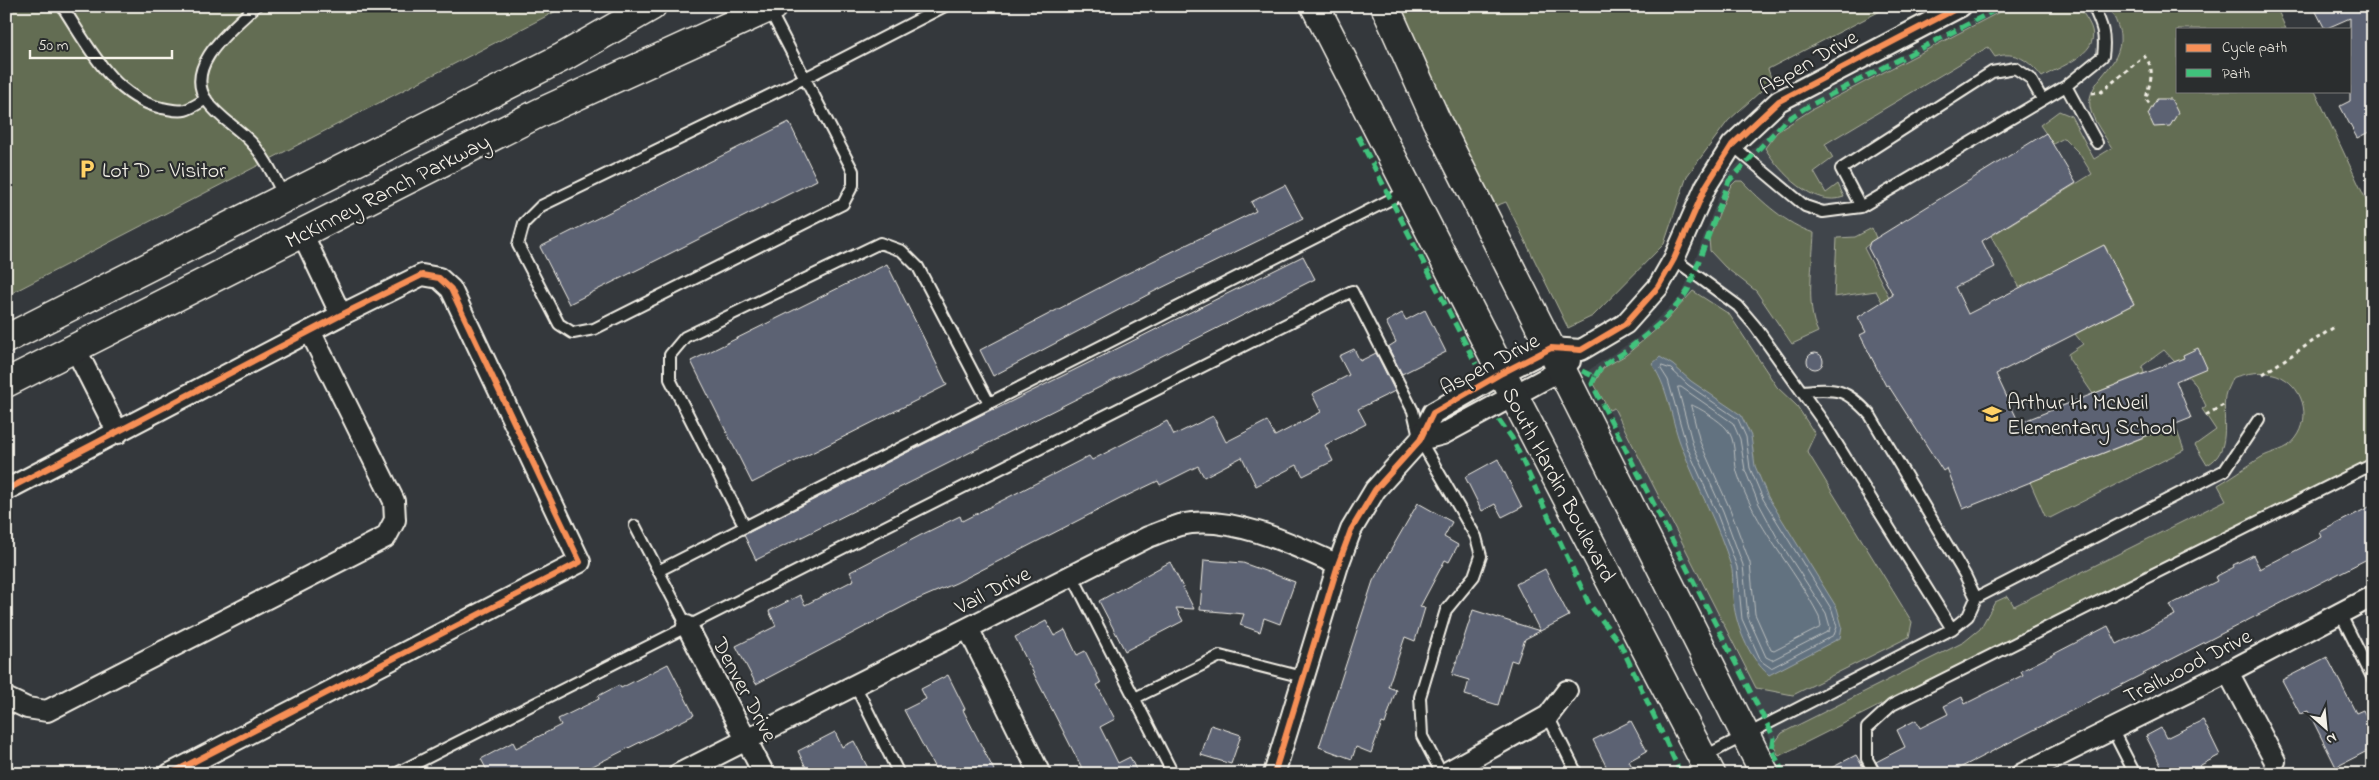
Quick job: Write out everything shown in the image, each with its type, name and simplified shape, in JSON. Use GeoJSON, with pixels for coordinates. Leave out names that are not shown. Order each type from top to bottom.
{"type":"FeatureCollection","features":[{"type":"Feature","properties":{"kind":"main road","name":"McKinney Ranch Parkway"},"geometry":{"type":"LineString","coordinates":[[6,339],[563,57],[652,6]]}},
{"type":"Feature","properties":{"kind":"main road","name":"South Hardin Boulevard"},"geometry":{"type":"LineString","coordinates":[[1315,6],[1508,384],[1707,765]]}},
{"type":"Feature","properties":{"kind":"main road"},"geometry":{"type":"LineString","coordinates":[[1385,6],[1436,120],[1764,774]]}},
{"type":"Feature","properties":{"kind":"main road","name":"McKinney Ranch Parkway"},"geometry":{"type":"LineString","coordinates":[[6,383],[546,109],[770,7]]}},
{"type":"Feature","properties":{"kind":"main road"},"geometry":{"type":"LineString","coordinates":[[285,198],[302,233]]}},
{"type":"Feature","properties":{"kind":"street","name":"Aspen Drive"},"geometry":{"type":"LineString","coordinates":[[1274,774],[1338,565],[1351,530],[1375,490],[1420,440],[1433,413],[1508,384],[1556,359],[1581,350],[1624,324],[1658,287],[1674,259],[1706,186],[1732,145],[1778,100],[1961,6]]}},
{"type":"Feature","properties":{"kind":"street"},"geometry":{"type":"LineString","coordinates":[[302,233],[341,315]]}},
{"type":"Feature","properties":{"kind":"street"},"geometry":{"type":"LineString","coordinates":[[6,490],[310,331],[422,275],[439,278],[451,289],[580,562],[170,774]]}},
{"type":"Feature","properties":{"kind":"street"},"geometry":{"type":"LineString","coordinates":[[6,698],[26,708],[47,711],[386,537],[395,520],[394,501],[310,331]]}},
{"type":"Feature","properties":{"kind":"street"},"geometry":{"type":"LineString","coordinates":[[75,348],[118,433]]}},
{"type":"Feature","properties":{"kind":"street","name":"Vail Drive"},"geometry":{"type":"LineString","coordinates":[[679,774],[1148,537],[1181,525],[1206,522],[1245,529],[1282,540],[1338,565]]}},
{"type":"Feature","properties":{"kind":"street","name":"Trailwood Drive"},"geometry":{"type":"LineString","coordinates":[[2022,774],[2228,672],[2373,596]]}},
{"type":"Feature","properties":{"kind":"street","name":"Denver Drive"},"geometry":{"type":"LineString","coordinates":[[687,626],[764,774]]}},
{"type":"Feature","properties":{"kind":"street"},"geometry":{"type":"LineString","coordinates":[[968,628],[1040,774]]}},
{"type":"Feature","properties":{"kind":"street"},"geometry":{"type":"LineString","coordinates":[[2228,672],[2275,761]]}},
{"type":"Feature","properties":{"kind":"street"},"geometry":{"type":"LineString","coordinates":[[1443,774],[1548,716],[1567,691]]}},
{"type":"Feature","properties":{"kind":"lane"},"geometry":{"type":"LineString","coordinates":[[62,6],[107,72],[130,94],[155,106],[180,110],[192,107],[206,99]]}},
{"type":"Feature","properties":{"kind":"lane"},"geometry":{"type":"LineString","coordinates":[[256,6],[222,38],[202,66],[198,78],[206,99],[252,144],[285,198]]}},
{"type":"Feature","properties":{"kind":"lane"},"geometry":{"type":"LineString","coordinates":[[770,7],[805,78],[853,171],[853,185],[843,204],[594,329],[573,333],[559,324],[518,245],[524,223],[541,206],[805,78],[945,6]]}},
{"type":"Feature","properties":{"kind":"lane"},"geometry":{"type":"LineString","coordinates":[[1732,145],[1805,206],[1823,212],[1861,207],[2066,86],[2103,56],[2105,40],[2102,25],[2093,6]]}},
{"type":"Feature","properties":{"kind":"lane"},"geometry":{"type":"LineString","coordinates":[[1861,207],[1841,169],[1992,72],[2014,68],[2030,78],[2042,99]]}},
{"type":"Feature","properties":{"kind":"lane"},"geometry":{"type":"LineString","coordinates":[[2066,86],[2097,143]]}},
{"type":"Feature","properties":{"kind":"lane"},"geometry":{"type":"LineString","coordinates":[[658,571],[1409,190]]}},
{"type":"Feature","properties":{"kind":"lane"},"geometry":{"type":"LineString","coordinates":[[745,527],[670,379],[670,355],[685,337],[880,243],[902,251],[918,267],[989,403]]}},
{"type":"Feature","properties":{"kind":"lane"},"geometry":{"type":"LineString","coordinates":[[1674,259],[1738,306],[1772,349],[1794,384],[1803,391],[1952,629]]}},
{"type":"Feature","properties":{"kind":"lane"},"geometry":{"type":"LineString","coordinates":[[395,774],[1352,291],[1413,411],[1420,440],[1476,537],[1481,556],[1474,576],[1446,610],[1420,696],[1422,736],[1443,774]]}},
{"type":"Feature","properties":{"kind":"lane"},"geometry":{"type":"LineString","coordinates":[[1803,391],[1829,388],[1853,397],[1870,415],[1966,575],[1976,598]]}},
{"type":"Feature","properties":{"kind":"lane"},"geometry":{"type":"LineString","coordinates":[[1707,765],[1744,735],[1952,629],[1968,616],[1976,598],[2225,470],[2259,419]]}},
{"type":"Feature","properties":{"kind":"lane"},"geometry":{"type":"LineString","coordinates":[[1875,774],[1867,759],[1866,728],[1892,705],[2373,464]]}},
{"type":"Feature","properties":{"kind":"lane"},"geometry":{"type":"LineString","coordinates":[[636,526],[687,626]]}},
{"type":"Feature","properties":{"kind":"lane"},"geometry":{"type":"LineString","coordinates":[[1072,575],[1173,774]]}},
{"type":"Feature","properties":{"kind":"lane"},"geometry":{"type":"LineString","coordinates":[[2340,613],[2373,679]]}},
{"type":"Feature","properties":{"kind":"lane"},"geometry":{"type":"LineString","coordinates":[[1135,698],[1220,656],[1303,677]]}},
{"type":"Feature","properties":{"kind":"lane"},"geometry":{"type":"LineString","coordinates":[[855,685],[899,774]]}},
{"type":"Feature","properties":{"kind":"lane"},"geometry":{"type":"LineString","coordinates":[[1548,716],[1577,774]]}},
{"type":"Feature","properties":{"kind":"lane"},"geometry":{"type":"LineString","coordinates":[[2112,729],[2135,774]]}},
{"type":"Feature","properties":{"kind":"path"},"geometry":{"type":"LineString","coordinates":[[2092,94],[2101,92],[2144,56],[2150,63],[2152,75],[2146,99],[2152,107]]}},
{"type":"Feature","properties":{"kind":"path"},"geometry":{"type":"LineString","coordinates":[[2263,374],[2336,326]]}},
{"type":"Feature","properties":{"kind":"path"},"geometry":{"type":"LineString","coordinates":[[2206,416],[2224,404]]}},
{"type":"Feature","properties":{"kind":"shaded area","name":"Arthur H. McNeil Elementary School"},"geometry":{"type":"Polygon","coordinates":[[[2002,6],[2276,6],[2286,28],[2176,28],[2176,92],[2315,92],[2373,215],[2373,458],[1779,756],[1589,370],[1637,338],[1682,295],[1727,174],[1796,106],[2002,6]]]}},
{"type":"Feature","properties":{"kind":"green space"},"geometry":{"type":"Polygon","coordinates":[[[6,6],[566,6],[6,296],[6,6]]]}},
{"type":"Feature","properties":{"kind":"green space"},"geometry":{"type":"Polygon","coordinates":[[[1397,6],[1890,6],[1768,69],[1772,81],[1728,121],[1687,176],[1664,244],[1593,316],[1568,328],[1506,202],[1493,207],[1397,6]]]}},
{"type":"Feature","properties":{"kind":"green space"},"geometry":{"type":"Polygon","coordinates":[[[2011,6],[2079,6],[2092,30],[2093,39],[2090,46],[2076,59],[2042,77],[2022,58],[2009,55],[1995,57],[1988,47],[1825,144],[1833,158],[1814,172],[1826,193],[1838,184],[1844,197],[1833,199],[1821,198],[1810,193],[1799,186],[1771,158],[1765,148],[1777,132],[1811,110],[2011,6]]]}},
{"type":"Feature","properties":{"kind":"green space"},"geometry":{"type":"Polygon","coordinates":[[[2109,6],[2276,6],[2286,28],[2176,28],[2176,92],[2315,92],[2373,215],[2373,458],[1779,756],[1773,745],[1782,733],[1964,642],[1980,629],[1995,602],[2008,596],[2014,606],[2226,500],[2218,485],[2265,455],[2288,446],[2301,430],[2304,411],[2302,402],[2299,394],[2286,380],[2271,373],[2260,372],[2232,378],[2225,396],[2223,444],[2215,459],[2207,465],[2195,445],[2216,430],[2202,409],[2206,406],[2196,385],[2164,350],[2142,366],[2144,373],[2093,394],[2069,359],[2068,354],[2083,344],[2075,334],[2134,304],[2105,246],[2020,288],[1991,236],[2092,174],[2079,153],[2064,138],[2053,144],[2040,125],[2059,111],[2071,116],[2094,159],[2112,148],[2091,112],[2090,97],[2093,89],[2116,56],[2120,35],[2109,6]]]}},
{"type":"Feature","properties":{"kind":"green space"},"geometry":{"type":"Polygon","coordinates":[[[1736,181],[1742,181],[1784,218],[1814,233],[1811,297],[1814,321],[1818,332],[1792,344],[1756,291],[1725,267],[1710,251],[1709,238],[1730,187],[1736,181]]]}},
{"type":"Feature","properties":{"kind":"green space"},"geometry":{"type":"Polygon","coordinates":[[[1872,228],[1876,238],[1864,248],[1889,297],[1882,302],[1876,291],[1834,297],[1837,238],[1855,237],[1872,228]]]}},
{"type":"Feature","properties":{"kind":"green space"},"geometry":{"type":"Polygon","coordinates":[[[1693,291],[1729,314],[1777,387],[1797,406],[1815,434],[1807,451],[1912,622],[1909,637],[1793,695],[1756,688],[1614,408],[1609,410],[1594,384],[1603,368],[1626,355],[1665,322],[1693,291]]]}},
{"type":"Feature","properties":{"kind":"green space"},"geometry":{"type":"Polygon","coordinates":[[[2175,425],[2184,450],[2050,518],[2045,516],[2030,482],[2175,425]]]}},
{"type":"Feature","properties":{"kind":"water"},"geometry":{"type":"Polygon","coordinates":[[[1660,357],[1741,415],[1751,436],[1755,466],[1768,497],[1837,608],[1842,626],[1840,638],[1769,675],[1749,650],[1740,629],[1734,607],[1732,570],[1726,551],[1683,450],[1667,396],[1652,364],[1660,357]]]}},
{"type":"Feature","properties":{"kind":"building"},"geometry":{"type":"Polygon","coordinates":[[[2313,6],[2372,6],[2365,10],[2373,26],[2373,130],[2357,138],[2340,106],[2350,101],[2350,92],[2352,92],[2352,28],[2350,28],[2350,18],[2324,28],[2313,6]]]}},
{"type":"Feature","properties":{"kind":"building"},"geometry":{"type":"Polygon","coordinates":[[[2157,99],[2171,99],[2178,113],[2170,126],[2154,127],[2148,114],[2157,99]]]}},
{"type":"Feature","properties":{"kind":"building"},"geometry":{"type":"Polygon","coordinates":[[[789,122],[817,180],[569,304],[540,247],[789,122]]]}},
{"type":"Feature","properties":{"kind":"building"},"geometry":{"type":"Polygon","coordinates":[[[2046,133],[2076,183],[1982,241],[1995,267],[1955,287],[1968,314],[2104,245],[2134,304],[1996,374],[2019,423],[2184,358],[2183,355],[2198,348],[2207,368],[2176,381],[2191,418],[1963,509],[1947,468],[1943,471],[1888,385],[1886,386],[1860,335],[1866,332],[1858,317],[1893,295],[1868,248],[1870,242],[2046,133]]]}},
{"type":"Feature","properties":{"kind":"building"},"geometry":{"type":"Polygon","coordinates":[[[1285,185],[1303,219],[1153,292],[993,376],[980,350],[1120,277],[1256,211],[1251,202],[1285,185]]]}},
{"type":"Feature","properties":{"kind":"building"},"geometry":{"type":"Polygon","coordinates":[[[1303,256],[1315,279],[756,560],[744,535],[993,409],[1303,256]]]}},
{"type":"Feature","properties":{"kind":"building"},"geometry":{"type":"Polygon","coordinates":[[[887,264],[947,385],[752,483],[691,361],[887,264]]]}},
{"type":"Feature","properties":{"kind":"building"},"geometry":{"type":"Polygon","coordinates":[[[1425,310],[1446,352],[1402,374],[1388,347],[1396,342],[1386,322],[1402,313],[1406,320],[1425,310]]]}},
{"type":"Feature","properties":{"kind":"building"},"geometry":{"type":"Polygon","coordinates":[[[1354,349],[1360,361],[1376,353],[1395,391],[1358,409],[1366,424],[1325,445],[1333,461],[1303,476],[1297,465],[1256,486],[1242,457],[1204,477],[1198,466],[1160,485],[1158,481],[956,583],[914,601],[756,684],[736,646],[776,626],[769,611],[800,595],[805,605],[854,580],[850,572],[921,535],[960,516],[962,521],[1089,456],[1092,460],[1167,421],[1174,435],[1213,416],[1226,442],[1267,421],[1275,436],[1321,412],[1312,394],[1349,375],[1339,356],[1354,349]]]}},
{"type":"Feature","properties":{"kind":"building"},"geometry":{"type":"Polygon","coordinates":[[[1815,353],[1821,355],[1823,361],[1821,367],[1815,369],[1809,367],[1807,361],[1809,355],[1815,353]]]}},
{"type":"Feature","properties":{"kind":"building"},"geometry":{"type":"Polygon","coordinates":[[[1498,459],[1522,507],[1502,517],[1495,504],[1482,511],[1465,477],[1498,459]]]}},
{"type":"Feature","properties":{"kind":"building"},"geometry":{"type":"Polygon","coordinates":[[[1418,503],[1452,522],[1444,537],[1458,545],[1449,562],[1445,560],[1420,607],[1425,608],[1415,641],[1405,637],[1388,687],[1396,690],[1385,724],[1382,723],[1371,753],[1356,747],[1352,759],[1319,747],[1373,581],[1418,503]]]}},
{"type":"Feature","properties":{"kind":"building"},"geometry":{"type":"Polygon","coordinates":[[[2373,505],[2373,556],[1948,774],[1882,774],[1876,762],[1905,747],[1897,730],[1916,720],[1920,728],[1948,714],[1944,706],[1962,697],[1965,704],[2023,675],[2021,671],[2108,626],[2117,644],[2175,615],[2170,605],[2217,581],[2215,577],[2234,567],[2233,565],[2253,555],[2260,569],[2322,537],[2320,532],[2373,505]]]}},
{"type":"Feature","properties":{"kind":"building"},"geometry":{"type":"Polygon","coordinates":[[[1204,560],[1243,563],[1295,582],[1280,624],[1264,618],[1260,632],[1240,625],[1244,614],[1200,610],[1204,560]]]}},
{"type":"Feature","properties":{"kind":"building"},"geometry":{"type":"Polygon","coordinates":[[[1170,562],[1194,609],[1176,608],[1183,621],[1125,651],[1099,601],[1170,562]]]}},
{"type":"Feature","properties":{"kind":"building"},"geometry":{"type":"Polygon","coordinates":[[[1545,569],[1569,616],[1525,639],[1517,662],[1511,660],[1498,705],[1465,695],[1469,680],[1452,675],[1473,610],[1540,631],[1516,584],[1545,569]]]}},
{"type":"Feature","properties":{"kind":"building"},"geometry":{"type":"Polygon","coordinates":[[[1046,621],[1054,636],[1065,630],[1077,655],[1085,651],[1101,683],[1097,685],[1115,719],[1100,727],[1118,763],[1130,757],[1138,774],[1085,774],[1015,637],[1046,621]]]}},
{"type":"Feature","properties":{"kind":"building"},"geometry":{"type":"Polygon","coordinates":[[[2327,657],[2356,713],[2363,710],[2373,730],[2373,748],[2336,767],[2308,711],[2300,714],[2282,680],[2327,657]]]}},
{"type":"Feature","properties":{"kind":"building"},"geometry":{"type":"Polygon","coordinates":[[[668,664],[694,715],[577,774],[489,774],[481,759],[513,742],[516,748],[561,725],[558,719],[599,699],[598,696],[619,685],[621,688],[668,664]]]}},
{"type":"Feature","properties":{"kind":"building"},"geometry":{"type":"Polygon","coordinates":[[[948,675],[965,709],[963,710],[996,774],[938,774],[904,710],[926,699],[921,689],[948,675]]]}},
{"type":"Feature","properties":{"kind":"building"},"geometry":{"type":"Polygon","coordinates":[[[2203,720],[2220,755],[2199,766],[2208,774],[2165,774],[2146,736],[2161,728],[2166,738],[2203,720]]]}},
{"type":"Feature","properties":{"kind":"building"},"geometry":{"type":"Polygon","coordinates":[[[1631,721],[1647,751],[1629,761],[1636,774],[1610,774],[1593,740],[1631,721]]]}},
{"type":"Feature","properties":{"kind":"building"},"geometry":{"type":"Polygon","coordinates":[[[1211,725],[1241,735],[1231,764],[1201,755],[1211,725]]]}},
{"type":"Feature","properties":{"kind":"building"},"geometry":{"type":"Polygon","coordinates":[[[835,732],[842,747],[854,741],[871,774],[809,774],[798,751],[835,732]]]}},
{"type":"Feature","properties":{"kind":"building"},"geometry":{"type":"Polygon","coordinates":[[[1856,755],[1867,774],[1820,774],[1856,755]]]}},
{"type":"Feature","properties":{"kind":"marked path"},"geometry":{"type":"LineString","coordinates":[[1582,371],[1595,377],[1601,368],[1644,336],[1682,299],[1688,290],[1729,181],[1785,121],[1807,107],[2003,6]]}},
{"type":"Feature","properties":{"kind":"marked path"},"geometry":{"type":"LineString","coordinates":[[1358,136],[1476,364]]}},
{"type":"Feature","properties":{"kind":"marked path"},"geometry":{"type":"LineString","coordinates":[[1595,377],[1592,384],[1774,738],[1772,750],[1784,774]]}},
{"type":"Feature","properties":{"kind":"marked path"},"geometry":{"type":"LineString","coordinates":[[1499,420],[1512,438],[1589,604],[1620,643],[1681,774]]}},
{"type":"Feature","properties":{"kind":"cycle path"},"geometry":{"type":"LineString","coordinates":[[1274,774],[1338,565],[1351,530],[1375,490],[1420,440],[1433,413],[1502,373],[1551,348],[1581,350],[1625,324],[1658,287],[1674,259],[1706,186],[1732,145],[1779,101],[1961,6]]}},
{"type":"Feature","properties":{"kind":"cycle path"},"geometry":{"type":"LineString","coordinates":[[6,490],[341,315],[422,275],[439,278],[451,289],[580,562],[170,774]]}},
{"type":"Feature","properties":{"kind":"place","name":"Lot D - Visitor"},"geometry":{"type":"Point","coordinates":[87,169]}},
{"type":"Feature","properties":{"kind":"place","name":"Arthur H. McNeil Elementary School"},"geometry":{"type":"Point","coordinates":[1992,414]}}]}
